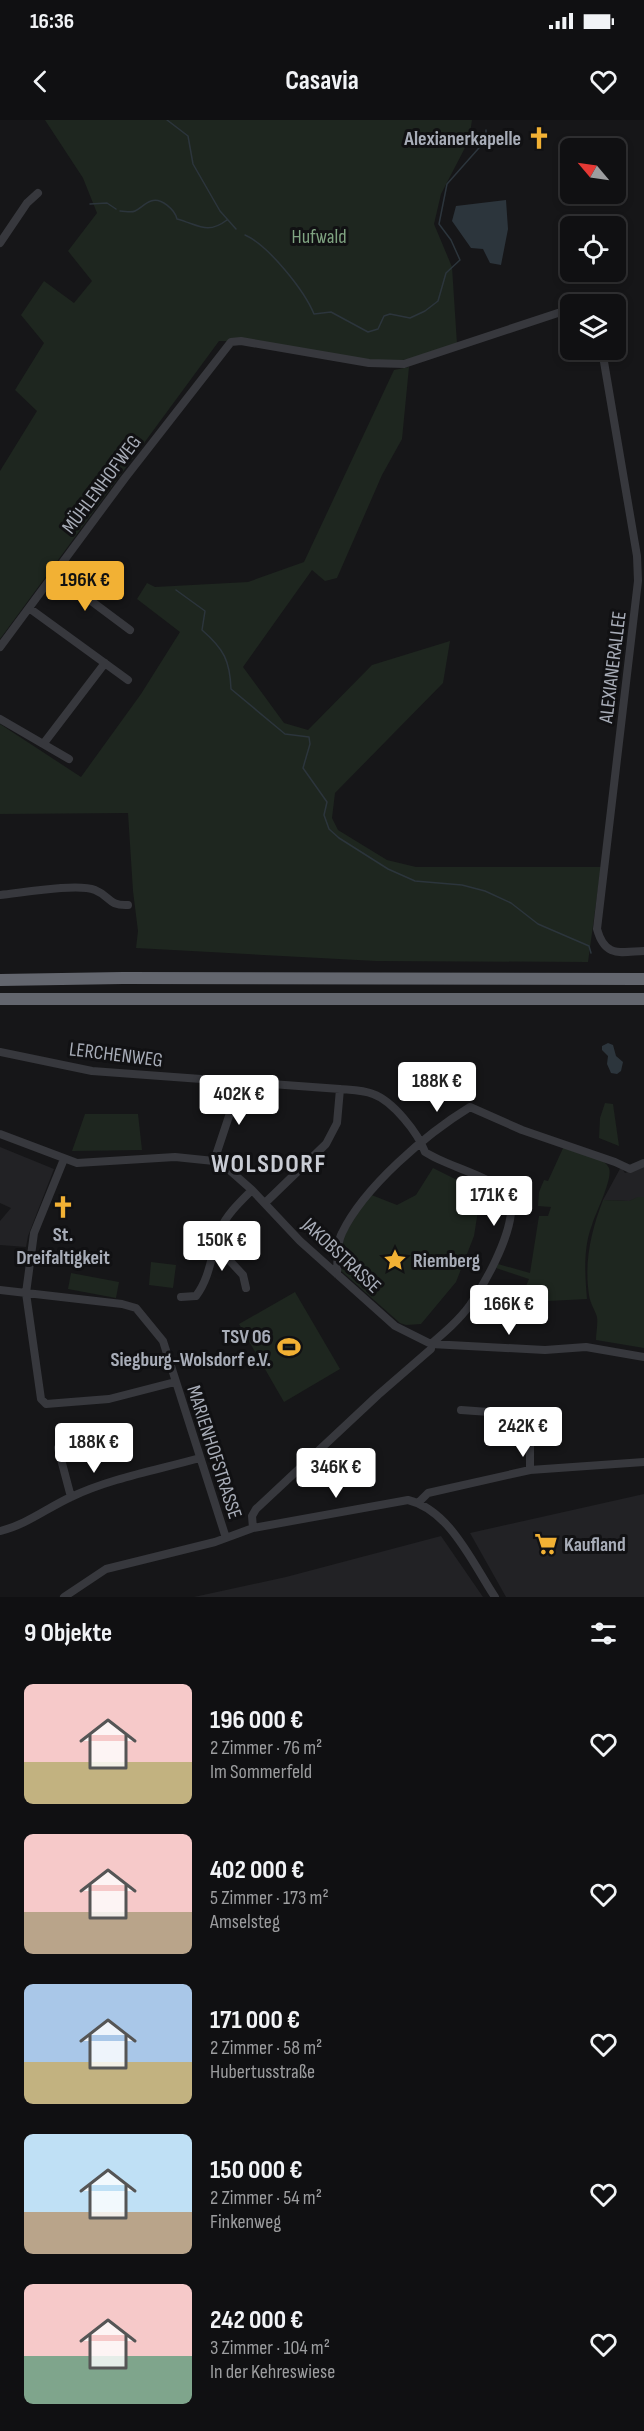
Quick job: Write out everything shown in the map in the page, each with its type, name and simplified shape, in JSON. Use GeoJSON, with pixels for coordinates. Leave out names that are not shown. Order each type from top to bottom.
{"type":"FeatureCollection","features":[{"type":"Feature","properties":{"kind":"highway"},"geometry":{"type":"LineString","coordinates":[[0,980],[123,978],[644,979]]}},
{"type":"Feature","properties":{"kind":"highway"},"geometry":{"type":"LineString","coordinates":[[0,999],[644,999]]}},
{"type":"Feature","properties":{"kind":"street"},"geometry":{"type":"LineString","coordinates":[[0,243],[27,203],[38,193]]}},
{"type":"Feature","properties":{"kind":"street","name":"MÜHLENHOFWEG"},"geometry":{"type":"LineString","coordinates":[[0,647],[125,478],[231,342],[241,341],[369,363],[404,364],[560,312]]}},
{"type":"Feature","properties":{"kind":"street","name":"ALEXIANERALLEE"},"geometry":{"type":"LineString","coordinates":[[604,360],[637,556],[638,581],[597,929],[600,941],[614,952],[644,951]]}},
{"type":"Feature","properties":{"kind":"street"},"geometry":{"type":"LineString","coordinates":[[55,574],[130,630]]}},
{"type":"Feature","properties":{"kind":"street"},"geometry":{"type":"LineString","coordinates":[[29,608],[128,680]]}},
{"type":"Feature","properties":{"kind":"street"},"geometry":{"type":"LineString","coordinates":[[44,743],[105,663]]}},
{"type":"Feature","properties":{"kind":"street"},"geometry":{"type":"LineString","coordinates":[[0,719],[69,759]]}},
{"type":"Feature","properties":{"kind":"street"},"geometry":{"type":"LineString","coordinates":[[0,895],[75,888],[95,890],[117,906],[128,905]]}},
{"type":"Feature","properties":{"kind":"street","name":"LERCHENWEG"},"geometry":{"type":"LineString","coordinates":[[0,1052],[92,1071],[340,1089],[373,1094],[390,1104],[422,1143]]}},
{"type":"Feature","properties":{"kind":"street"},"geometry":{"type":"LineString","coordinates":[[214,1161],[240,1083]]}},
{"type":"Feature","properties":{"kind":"street"},"geometry":{"type":"LineString","coordinates":[[265,1203],[326,1144],[337,1123],[340,1089]]}},
{"type":"Feature","properties":{"kind":"street"},"geometry":{"type":"LineString","coordinates":[[337,1274],[340,1235],[367,1193],[444,1124],[470,1107],[522,1130],[630,1169],[644,1163]]}},
{"type":"Feature","properties":{"kind":"street","name":"JAKOBSTRASSE"},"geometry":{"type":"LineString","coordinates":[[0,1134],[77,1163],[175,1157],[214,1161],[226,1167],[252,1190],[300,1240],[395,1326],[430,1344]]}},
{"type":"Feature","properties":{"kind":"street"},"geometry":{"type":"LineString","coordinates":[[422,1143],[426,1152],[434,1158],[501,1188],[512,1210],[502,1244],[490,1271],[470,1305],[450,1328],[430,1344]]}},
{"type":"Feature","properties":{"kind":"street"},"geometry":{"type":"LineString","coordinates":[[64,1159],[34,1233],[26,1293],[41,1399],[44,1403],[109,1399],[175,1382]]}},
{"type":"Feature","properties":{"kind":"street"},"geometry":{"type":"LineString","coordinates":[[182,1297],[196,1296],[205,1284],[221,1229],[236,1206],[252,1190]]}},
{"type":"Feature","properties":{"kind":"street"},"geometry":{"type":"LineString","coordinates":[[216,1246],[243,1275],[246,1288]]}},
{"type":"Feature","properties":{"kind":"street","name":"MARIENHOFSTRASSE"},"geometry":{"type":"LineString","coordinates":[[0,1290],[136,1308],[163,1341],[226,1538]]}},
{"type":"Feature","properties":{"kind":"street"},"geometry":{"type":"LineString","coordinates":[[430,1344],[545,1350],[586,1347],[644,1357]]}},
{"type":"Feature","properties":{"kind":"street"},"geometry":{"type":"LineString","coordinates":[[253,1528],[252,1516],[256,1509],[378,1395],[431,1349],[430,1344]]}},
{"type":"Feature","properties":{"kind":"street"},"geometry":{"type":"LineString","coordinates":[[461,1410],[516,1413],[527,1418],[530,1424],[530,1470]]}},
{"type":"Feature","properties":{"kind":"street"},"geometry":{"type":"LineString","coordinates":[[58,1448],[71,1497]]}},
{"type":"Feature","properties":{"kind":"street"},"geometry":{"type":"LineString","coordinates":[[0,1531],[30,1520],[71,1497],[200,1458]]}},
{"type":"Feature","properties":{"kind":"street"},"geometry":{"type":"LineString","coordinates":[[419,1502],[428,1493],[530,1470],[644,1462]]}},
{"type":"Feature","properties":{"kind":"street"},"geometry":{"type":"LineString","coordinates":[[64,1597],[101,1570],[166,1556],[253,1528],[396,1500],[419,1502],[437,1514],[451,1529],[495,1597]]}},
{"type":"Feature","properties":{"kind":"shaded area"},"geometry":{"type":"Polygon","coordinates":[[[506,200],[508,229],[501,265],[490,263],[483,249],[471,248],[452,221],[456,206],[506,200]]]}},
{"type":"Feature","properties":{"kind":"shaded area"},"geometry":{"type":"Polygon","coordinates":[[[608,1043],[613,1045],[616,1056],[623,1062],[621,1071],[617,1074],[611,1073],[607,1064],[608,1056],[602,1050],[602,1046],[608,1043]]]}},
{"type":"Feature","properties":{"kind":"shaded area"},"geometry":{"type":"Polygon","coordinates":[[[0,1147],[54,1169],[28,1236],[26,1247],[0,1245],[0,1221],[11,1208],[0,1203],[0,1147]]]}},
{"type":"Feature","properties":{"kind":"shaded area"},"geometry":{"type":"Polygon","coordinates":[[[644,1166],[644,1197],[629,1201],[603,1200],[621,1167],[625,1173],[644,1166]]]}},
{"type":"Feature","properties":{"kind":"shaded area"},"geometry":{"type":"Polygon","coordinates":[[[644,1494],[644,1597],[506,1597],[470,1533],[644,1494]]]}},
{"type":"Feature","properties":{"kind":"shaded area"},"geometry":{"type":"Polygon","coordinates":[[[441,1536],[483,1597],[194,1597],[286,1577],[441,1536]]]}},
{"type":"Feature","properties":{"kind":"green space","name":"Hufwald"},"geometry":{"type":"Polygon","coordinates":[[[45,120],[472,120],[469,140],[441,194],[434,224],[452,267],[457,344],[418,358],[370,360],[269,345],[219,341],[0,639],[0,471],[37,411],[15,390],[44,343],[21,315],[44,281],[74,303],[92,281],[68,251],[97,213],[83,178],[45,120]]]}},
{"type":"Feature","properties":{"kind":"green space"},"geometry":{"type":"Polygon","coordinates":[[[409,367],[402,439],[382,475],[337,578],[325,581],[312,570],[243,667],[284,723],[308,730],[372,665],[450,641],[443,683],[335,793],[332,818],[338,830],[387,860],[416,867],[601,867],[588,962],[376,961],[136,948],[138,931],[128,813],[0,814],[0,724],[81,777],[141,694],[180,632],[137,599],[147,583],[155,587],[248,582],[304,562],[394,370],[409,367]]]}},
{"type":"Feature","properties":{"kind":"green space"},"geometry":{"type":"Polygon","coordinates":[[[605,1103],[613,1104],[619,1146],[599,1138],[600,1118],[605,1103]]]}},
{"type":"Feature","properties":{"kind":"green space"},"geometry":{"type":"Polygon","coordinates":[[[85,1114],[138,1114],[142,1150],[72,1151],[85,1114]]]}},
{"type":"Feature","properties":{"kind":"green space"},"geometry":{"type":"Polygon","coordinates":[[[564,1146],[602,1160],[610,1173],[587,1243],[585,1271],[587,1299],[548,1301],[548,1293],[525,1288],[529,1279],[496,1268],[498,1264],[530,1273],[539,1216],[548,1216],[551,1207],[538,1206],[539,1192],[544,1180],[548,1181],[564,1146]]]}},
{"type":"Feature","properties":{"kind":"green space"},"geometry":{"type":"Polygon","coordinates":[[[433,1168],[481,1192],[474,1236],[456,1282],[421,1324],[406,1325],[400,1323],[340,1270],[344,1236],[369,1194],[397,1205],[416,1195],[433,1168]]]}},
{"type":"Feature","properties":{"kind":"green space"},"geometry":{"type":"Polygon","coordinates":[[[644,1197],[644,1348],[596,1340],[597,1317],[590,1298],[587,1271],[595,1223],[603,1200],[629,1201],[644,1197]]]}},
{"type":"Feature","properties":{"kind":"green space"},"geometry":{"type":"Polygon","coordinates":[[[151,1262],[176,1265],[173,1288],[149,1285],[151,1262]]]}},
{"type":"Feature","properties":{"kind":"green space"},"geometry":{"type":"Polygon","coordinates":[[[71,1273],[119,1282],[116,1298],[68,1289],[71,1273]]]}},
{"type":"Feature","properties":{"kind":"green space","name":"TSV 06 Siegburg-Wolsdorf e.V."},"geometry":{"type":"Polygon","coordinates":[[[295,1292],[340,1369],[284,1402],[239,1324],[295,1292]]]}},
{"type":"Feature","properties":{"kind":"waterway"},"geometry":{"type":"LineString","coordinates":[[167,120],[188,136],[193,164],[220,211],[236,229]]}},
{"type":"Feature","properties":{"kind":"waterway"},"geometry":{"type":"LineString","coordinates":[[245,235],[264,248],[284,269],[314,314],[331,312],[368,332],[378,329],[384,316],[390,314],[410,318],[425,311],[438,301],[446,273],[460,260],[451,240],[439,224],[447,184],[486,140],[486,130]]}},
{"type":"Feature","properties":{"kind":"waterway"},"geometry":{"type":"LineString","coordinates":[[120,211],[133,212],[155,200],[167,205],[177,219],[197,226],[214,227],[227,220]]}},
{"type":"Feature","properties":{"kind":"waterway"},"geometry":{"type":"LineString","coordinates":[[90,204],[107,203],[116,209]]}},
{"type":"Feature","properties":{"kind":"waterway"},"geometry":{"type":"LineString","coordinates":[[176,590],[205,611],[202,630],[216,643],[224,656],[231,689],[285,734],[309,737],[310,744],[303,768],[327,802],[324,815],[329,829],[339,838],[388,869],[415,881],[462,885],[485,891],[511,903],[538,924],[589,946],[591,953]]}},
{"type":"Feature","properties":{"kind":"place","name":"Alexianerkapelle"},"geometry":{"type":"Point","coordinates":[539,138]}},
{"type":"Feature","properties":{"kind":"place","name":"St. Dreifaltigkeit"},"geometry":{"type":"Point","coordinates":[63,1207]}},
{"type":"Feature","properties":{"kind":"place","name":"Riemberg"},"geometry":{"type":"Point","coordinates":[395,1260]}},
{"type":"Feature","properties":{"kind":"place","name":"TSV 06 Siegburg-Wolsdorf e.V."},"geometry":{"type":"Point","coordinates":[289,1347]}},
{"type":"Feature","properties":{"kind":"place","name":"Kaufland"},"geometry":{"type":"Point","coordinates":[546,1544]}},
{"type":"Feature","properties":{"kind":"district","name":"WOLSDORF"},"geometry":{"type":"Point","coordinates":[269,1163]}}]}
